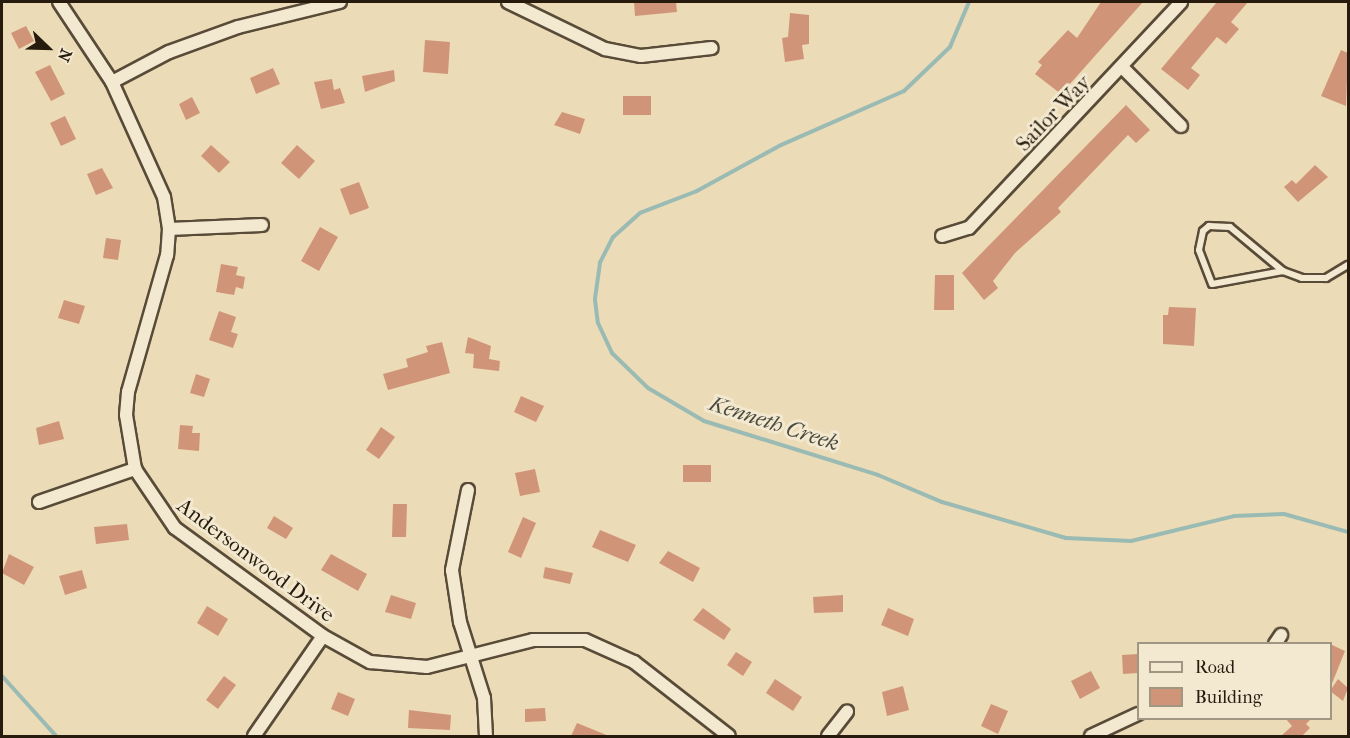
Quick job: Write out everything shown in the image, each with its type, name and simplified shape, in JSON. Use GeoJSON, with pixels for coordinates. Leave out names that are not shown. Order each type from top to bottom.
{"type":"FeatureCollection","features":[{"type":"Feature","properties":{"kind":"street","name":"Andersonwood Drive"},"geometry":{"type":"LineString","coordinates":[[59,2],[112,82],[150,161],[170,229],[167,255],[128,392],[126,416],[135,469],[175,528],[323,636],[384,666],[427,668],[470,659],[533,640],[592,641],[634,662],[729,736]]}},
{"type":"Feature","properties":{"kind":"street"},"geometry":{"type":"LineString","coordinates":[[112,82],[169,52],[238,27],[340,2]]}},
{"type":"Feature","properties":{"kind":"street"},"geometry":{"type":"LineString","coordinates":[[508,2],[606,49],[641,56],[712,48]]}},
{"type":"Feature","properties":{"kind":"street","name":"Sailor Way"},"geometry":{"type":"LineString","coordinates":[[942,236],[969,228],[1123,68],[1181,2]]}},
{"type":"Feature","properties":{"kind":"street"},"geometry":{"type":"LineString","coordinates":[[1123,68],[1181,126]]}},
{"type":"Feature","properties":{"kind":"street"},"geometry":{"type":"LineString","coordinates":[[170,229],[262,225]]}},
{"type":"Feature","properties":{"kind":"street"},"geometry":{"type":"LineString","coordinates":[[39,502],[135,469]]}},
{"type":"Feature","properties":{"kind":"street"},"geometry":{"type":"LineString","coordinates":[[468,490],[452,570],[470,659],[484,698],[486,736]]}},
{"type":"Feature","properties":{"kind":"street"},"geometry":{"type":"LineString","coordinates":[[254,736],[323,636]]}},
{"type":"Feature","properties":{"kind":"street"},"geometry":{"type":"LineString","coordinates":[[828,736],[847,712]]}},
{"type":"Feature","properties":{"kind":"street"},"geometry":{"type":"LineString","coordinates":[[1091,736],[1137,714]]}},
{"type":"Feature","properties":{"kind":"lane"},"geometry":{"type":"LineString","coordinates":[[1283,271],[1212,284],[1199,250],[1203,231],[1209,226],[1230,227],[1283,271],[1302,278],[1326,278],[1348,265]]}},
{"type":"Feature","properties":{"kind":"building"},"geometry":{"type":"Polygon","coordinates":[[[634,2],[676,2],[677,12],[635,16],[634,2]]]}},
{"type":"Feature","properties":{"kind":"building"},"geometry":{"type":"Polygon","coordinates":[[[1101,2],[1143,2],[1061,94],[1035,74],[1042,65],[1038,62],[1068,30],[1077,38],[1101,2]]]}},
{"type":"Feature","properties":{"kind":"building"},"geometry":{"type":"Polygon","coordinates":[[[1217,2],[1248,2],[1231,22],[1239,29],[1226,44],[1217,37],[1191,68],[1200,75],[1188,90],[1161,69],[1217,2]]]}},
{"type":"Feature","properties":{"kind":"building"},"geometry":{"type":"Polygon","coordinates":[[[790,13],[809,15],[809,44],[802,45],[804,59],[785,62],[782,38],[788,37],[790,13]]]}},
{"type":"Feature","properties":{"kind":"building"},"geometry":{"type":"Polygon","coordinates":[[[26,26],[34,41],[19,49],[11,33],[26,26]]]}},
{"type":"Feature","properties":{"kind":"building"},"geometry":{"type":"Polygon","coordinates":[[[425,40],[450,42],[448,74],[423,72],[425,40]]]}},
{"type":"Feature","properties":{"kind":"building"},"geometry":{"type":"Polygon","coordinates":[[[1341,50],[1348,53],[1346,106],[1321,96],[1341,50]]]}},
{"type":"Feature","properties":{"kind":"building"},"geometry":{"type":"Polygon","coordinates":[[[50,65],[65,94],[51,101],[35,72],[50,65]]]}},
{"type":"Feature","properties":{"kind":"building"},"geometry":{"type":"Polygon","coordinates":[[[273,68],[280,84],[256,94],[250,78],[273,68]]]}},
{"type":"Feature","properties":{"kind":"building"},"geometry":{"type":"Polygon","coordinates":[[[394,70],[395,81],[365,92],[362,76],[394,70]]]}},
{"type":"Feature","properties":{"kind":"building"},"geometry":{"type":"Polygon","coordinates":[[[332,79],[334,90],[340,88],[345,103],[321,109],[314,82],[332,79]]]}},
{"type":"Feature","properties":{"kind":"building"},"geometry":{"type":"Polygon","coordinates":[[[623,96],[651,96],[651,115],[623,115],[623,96]]]}},
{"type":"Feature","properties":{"kind":"building"},"geometry":{"type":"Polygon","coordinates":[[[192,97],[200,113],[186,120],[179,104],[192,97]]]}},
{"type":"Feature","properties":{"kind":"building"},"geometry":{"type":"Polygon","coordinates":[[[1126,105],[1150,130],[1136,143],[1128,135],[1058,208],[1061,212],[1015,253],[993,281],[998,288],[984,300],[962,273],[1126,105]]]}},
{"type":"Feature","properties":{"kind":"building"},"geometry":{"type":"Polygon","coordinates":[[[562,112],[585,119],[580,134],[554,125],[562,112]]]}},
{"type":"Feature","properties":{"kind":"building"},"geometry":{"type":"Polygon","coordinates":[[[65,116],[76,139],[61,146],[50,123],[65,116]]]}},
{"type":"Feature","properties":{"kind":"building"},"geometry":{"type":"Polygon","coordinates":[[[211,145],[230,162],[219,173],[201,156],[211,145]]]}},
{"type":"Feature","properties":{"kind":"building"},"geometry":{"type":"Polygon","coordinates":[[[297,145],[315,161],[299,179],[281,163],[297,145]]]}},
{"type":"Feature","properties":{"kind":"building"},"geometry":{"type":"Polygon","coordinates":[[[1315,165],[1328,177],[1298,202],[1284,187],[1292,180],[1296,184],[1315,165]]]}},
{"type":"Feature","properties":{"kind":"building"},"geometry":{"type":"Polygon","coordinates":[[[102,168],[113,188],[96,195],[87,174],[102,168]]]}},
{"type":"Feature","properties":{"kind":"building"},"geometry":{"type":"Polygon","coordinates":[[[359,182],[369,208],[350,215],[340,189],[359,182]]]}},
{"type":"Feature","properties":{"kind":"building"},"geometry":{"type":"Polygon","coordinates":[[[320,227],[338,237],[319,271],[301,261],[320,227]]]}},
{"type":"Feature","properties":{"kind":"building"},"geometry":{"type":"Polygon","coordinates":[[[106,238],[121,240],[118,260],[103,258],[106,238]]]}},
{"type":"Feature","properties":{"kind":"building"},"geometry":{"type":"Polygon","coordinates":[[[221,264],[238,267],[236,275],[245,277],[243,289],[236,287],[234,295],[216,292],[221,264]]]}},
{"type":"Feature","properties":{"kind":"building"},"geometry":{"type":"Polygon","coordinates":[[[935,275],[954,275],[954,310],[934,310],[935,275]]]}},
{"type":"Feature","properties":{"kind":"building"},"geometry":{"type":"Polygon","coordinates":[[[64,300],[85,306],[79,324],[58,318],[64,300]]]}},
{"type":"Feature","properties":{"kind":"building"},"geometry":{"type":"Polygon","coordinates":[[[1169,307],[1196,308],[1194,346],[1163,344],[1163,315],[1168,315],[1169,307]]]}},
{"type":"Feature","properties":{"kind":"building"},"geometry":{"type":"Polygon","coordinates":[[[219,311],[236,317],[231,332],[238,334],[233,348],[209,340],[219,311]]]}},
{"type":"Feature","properties":{"kind":"building"},"geometry":{"type":"Polygon","coordinates":[[[468,337],[491,346],[489,359],[500,361],[499,371],[473,368],[474,354],[465,353],[468,337]]]}},
{"type":"Feature","properties":{"kind":"building"},"geometry":{"type":"Polygon","coordinates":[[[442,342],[450,373],[388,390],[383,374],[408,367],[406,359],[428,352],[426,346],[442,342]]]}},
{"type":"Feature","properties":{"kind":"building"},"geometry":{"type":"Polygon","coordinates":[[[196,374],[210,379],[204,397],[190,393],[196,374]]]}},
{"type":"Feature","properties":{"kind":"building"},"geometry":{"type":"Polygon","coordinates":[[[521,396],[544,406],[536,422],[514,412],[521,396]]]}},
{"type":"Feature","properties":{"kind":"building"},"geometry":{"type":"Polygon","coordinates":[[[59,421],[64,439],[39,445],[36,428],[59,421]]]}},
{"type":"Feature","properties":{"kind":"building"},"geometry":{"type":"Polygon","coordinates":[[[180,425],[193,426],[192,433],[200,433],[199,451],[178,449],[180,425]]]}},
{"type":"Feature","properties":{"kind":"building"},"geometry":{"type":"Polygon","coordinates":[[[381,427],[395,437],[379,459],[366,450],[381,427]]]}},
{"type":"Feature","properties":{"kind":"building"},"geometry":{"type":"Polygon","coordinates":[[[683,465],[711,465],[711,482],[683,482],[683,465]]]}},
{"type":"Feature","properties":{"kind":"building"},"geometry":{"type":"Polygon","coordinates":[[[535,469],[540,492],[520,496],[515,473],[535,469]]]}},
{"type":"Feature","properties":{"kind":"building"},"geometry":{"type":"Polygon","coordinates":[[[393,504],[407,504],[406,537],[392,537],[393,504]]]}},
{"type":"Feature","properties":{"kind":"building"},"geometry":{"type":"Polygon","coordinates":[[[274,516],[293,528],[286,539],[267,528],[274,516]]]}},
{"type":"Feature","properties":{"kind":"building"},"geometry":{"type":"Polygon","coordinates":[[[523,517],[536,523],[521,558],[508,552],[523,517]]]}},
{"type":"Feature","properties":{"kind":"building"},"geometry":{"type":"Polygon","coordinates":[[[127,524],[129,540],[96,544],[94,527],[127,524]]]}},
{"type":"Feature","properties":{"kind":"building"},"geometry":{"type":"Polygon","coordinates":[[[600,530],[636,545],[628,562],[592,547],[600,530]]]}},
{"type":"Feature","properties":{"kind":"building"},"geometry":{"type":"Polygon","coordinates":[[[668,551],[700,568],[693,582],[659,563],[668,551]]]}},
{"type":"Feature","properties":{"kind":"building"},"geometry":{"type":"Polygon","coordinates":[[[9,554],[34,567],[24,585],[2,573],[9,554]]]}},
{"type":"Feature","properties":{"kind":"building"},"geometry":{"type":"Polygon","coordinates":[[[331,554],[367,574],[358,591],[321,570],[331,554]]]}},
{"type":"Feature","properties":{"kind":"building"},"geometry":{"type":"Polygon","coordinates":[[[545,567],[573,573],[570,584],[543,578],[545,567]]]}},
{"type":"Feature","properties":{"kind":"building"},"geometry":{"type":"Polygon","coordinates":[[[82,570],[87,588],[65,595],[59,576],[82,570]]]}},
{"type":"Feature","properties":{"kind":"building"},"geometry":{"type":"Polygon","coordinates":[[[391,595],[416,603],[411,619],[385,612],[391,595]]]}},
{"type":"Feature","properties":{"kind":"building"},"geometry":{"type":"Polygon","coordinates":[[[843,595],[843,612],[814,613],[813,597],[843,595]]]}},
{"type":"Feature","properties":{"kind":"building"},"geometry":{"type":"Polygon","coordinates":[[[207,606],[228,619],[218,636],[197,623],[207,606]]]}},
{"type":"Feature","properties":{"kind":"building"},"geometry":{"type":"Polygon","coordinates":[[[703,608],[731,629],[724,640],[693,620],[703,608]]]}},
{"type":"Feature","properties":{"kind":"building"},"geometry":{"type":"Polygon","coordinates":[[[888,608],[914,619],[908,636],[881,625],[888,608]]]}},
{"type":"Feature","properties":{"kind":"building"},"geometry":{"type":"Polygon","coordinates":[[[1332,645],[1345,651],[1332,684],[1332,645]]]}},
{"type":"Feature","properties":{"kind":"building"},"geometry":{"type":"Polygon","coordinates":[[[736,652],[752,662],[743,676],[727,665],[736,652]]]}},
{"type":"Feature","properties":{"kind":"building"},"geometry":{"type":"Polygon","coordinates":[[[1137,654],[1137,673],[1123,674],[1122,655],[1137,654]]]}},
{"type":"Feature","properties":{"kind":"building"},"geometry":{"type":"Polygon","coordinates":[[[1091,671],[1100,688],[1080,699],[1071,681],[1091,671]]]}},
{"type":"Feature","properties":{"kind":"building"},"geometry":{"type":"Polygon","coordinates":[[[224,676],[236,685],[218,709],[206,700],[224,676]]]}},
{"type":"Feature","properties":{"kind":"building"},"geometry":{"type":"Polygon","coordinates":[[[775,679],[802,697],[793,711],[766,693],[775,679]]]}},
{"type":"Feature","properties":{"kind":"building"},"geometry":{"type":"Polygon","coordinates":[[[1338,679],[1348,688],[1343,701],[1332,693],[1332,688],[1338,679]]]}},
{"type":"Feature","properties":{"kind":"building"},"geometry":{"type":"Polygon","coordinates":[[[903,686],[909,710],[887,716],[882,692],[903,686]]]}},
{"type":"Feature","properties":{"kind":"building"},"geometry":{"type":"Polygon","coordinates":[[[338,692],[355,699],[348,716],[331,709],[338,692]]]}},
{"type":"Feature","properties":{"kind":"building"},"geometry":{"type":"Polygon","coordinates":[[[991,704],[1008,711],[998,734],[981,726],[991,704]]]}},
{"type":"Feature","properties":{"kind":"building"},"geometry":{"type":"Polygon","coordinates":[[[545,708],[546,721],[525,722],[525,709],[545,708]]]}},
{"type":"Feature","properties":{"kind":"building"},"geometry":{"type":"Polygon","coordinates":[[[409,710],[451,715],[450,730],[408,728],[409,710]]]}},
{"type":"Feature","properties":{"kind":"building"},"geometry":{"type":"Polygon","coordinates":[[[1287,720],[1310,720],[1306,724],[1310,728],[1302,736],[1281,736],[1292,726],[1287,720]]]}},
{"type":"Feature","properties":{"kind":"building"},"geometry":{"type":"Polygon","coordinates":[[[577,723],[609,736],[571,736],[577,723]]]}},
{"type":"Feature","properties":{"kind":"waterway","name":"Kenneth Creek"},"geometry":{"type":"LineString","coordinates":[[969,2],[950,47],[904,91],[781,145],[697,191],[640,213],[613,237],[600,263],[595,300],[598,323],[612,353],[648,388],[704,421],[878,475],[942,502],[1066,538],[1131,541],[1234,516],[1284,514],[1348,532]]}},
{"type":"Feature","properties":{"kind":"waterway"},"geometry":{"type":"LineString","coordinates":[[2,676],[56,736]]}}]}
